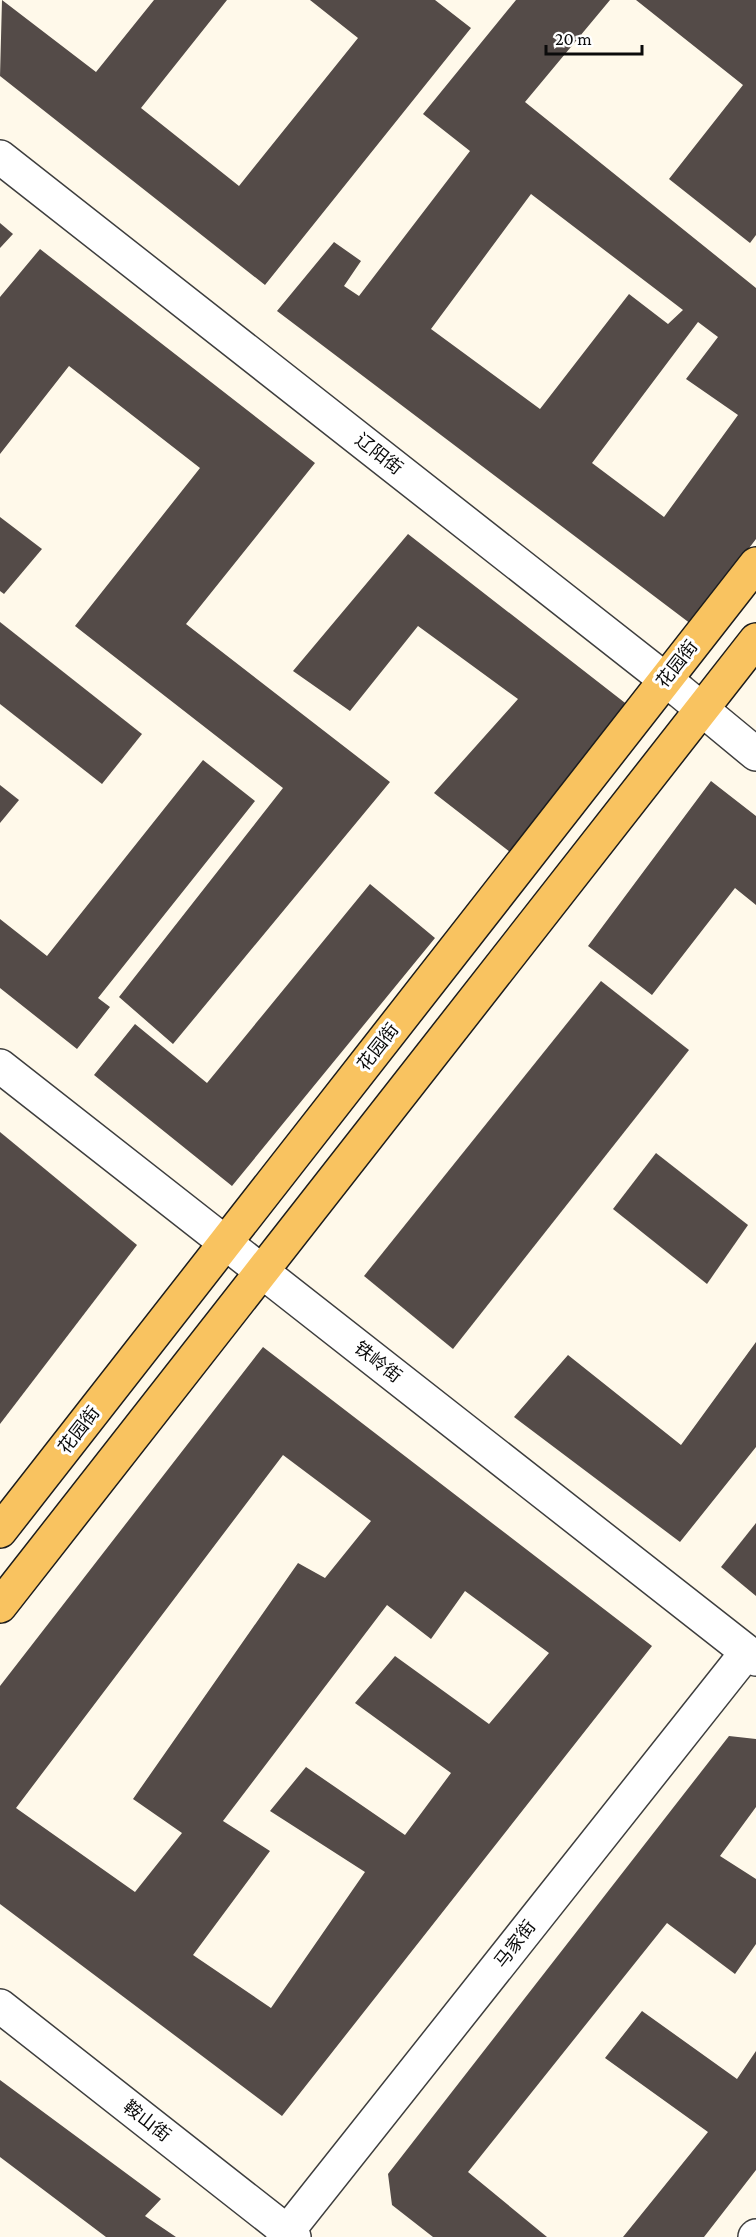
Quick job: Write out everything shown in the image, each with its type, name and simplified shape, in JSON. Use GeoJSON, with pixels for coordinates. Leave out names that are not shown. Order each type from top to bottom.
{"type":"FeatureCollection","features":[{"type":"Feature","properties":{"kind":"main road","name":"花园街"},"geometry":{"type":"LineString","coordinates":[[0,1531],[756,564]]}},
{"type":"Feature","properties":{"kind":"main road"},"geometry":{"type":"LineString","coordinates":[[0,1606],[756,640]]}},
{"type":"Feature","properties":{"kind":"street","name":"辽阳街"},"geometry":{"type":"LineString","coordinates":[[0,157],[756,754]]}},
{"type":"Feature","properties":{"kind":"street","name":"铁岭街"},"geometry":{"type":"LineString","coordinates":[[0,1065],[751,1655]]}},
{"type":"Feature","properties":{"kind":"street","name":"马家街"},"geometry":{"type":"LineString","coordinates":[[288,2235],[751,1655]]}},
{"type":"Feature","properties":{"kind":"street","name":"鞍山街"},"geometry":{"type":"LineString","coordinates":[[0,2006],[288,2235]]}},
{"type":"Feature","properties":{"kind":"building"},"geometry":{"type":"Polygon","coordinates":[[[2,0],[96,72],[154,0],[227,0],[141,108],[239,186],[358,38],[310,0],[435,0],[471,28],[265,285],[0,76],[2,0]]]}},
{"type":"Feature","properties":{"kind":"building"},"geometry":{"type":"Polygon","coordinates":[[[516,0],[610,0],[525,102],[756,288],[756,539],[691,624],[277,311],[334,242],[361,261],[344,286],[359,296],[470,151],[423,114],[516,0]],[[531,194],[431,329],[540,409],[629,294],[668,324],[683,310],[531,194]],[[698,322],[592,463],[664,517],[738,415],[686,379],[718,337],[698,322]]]}},
{"type":"Feature","properties":{"kind":"building"},"geometry":{"type":"Polygon","coordinates":[[[636,0],[756,0],[756,235],[750,243],[669,179],[743,85],[636,0]]]}},
{"type":"Feature","properties":{"kind":"building"},"geometry":{"type":"Polygon","coordinates":[[[0,223],[13,234],[0,248],[0,223]]]}},
{"type":"Feature","properties":{"kind":"building"},"geometry":{"type":"Polygon","coordinates":[[[40,249],[315,463],[186,624],[390,782],[173,1044],[119,997],[283,788],[75,626],[200,468],[69,366],[0,454],[0,297],[40,249]]]}},
{"type":"Feature","properties":{"kind":"building"},"geometry":{"type":"Polygon","coordinates":[[[0,517],[42,549],[4,594],[0,591],[0,517]]]}},
{"type":"Feature","properties":{"kind":"building"},"geometry":{"type":"Polygon","coordinates":[[[408,534],[629,706],[510,852],[434,793],[518,699],[418,626],[350,711],[293,671],[408,534]]]}},
{"type":"Feature","properties":{"kind":"building"},"geometry":{"type":"Polygon","coordinates":[[[0,622],[142,734],[102,784],[0,704],[0,622]]]}},
{"type":"Feature","properties":{"kind":"building"},"geometry":{"type":"Polygon","coordinates":[[[203,760],[255,801],[98,998],[110,1007],[77,1049],[0,988],[0,919],[47,956],[203,760]]]}},
{"type":"Feature","properties":{"kind":"building"},"geometry":{"type":"Polygon","coordinates":[[[711,781],[756,816],[756,905],[735,888],[652,995],[588,946],[711,781]]]}},
{"type":"Feature","properties":{"kind":"building"},"geometry":{"type":"Polygon","coordinates":[[[0,785],[19,800],[0,823],[0,785]]]}},
{"type":"Feature","properties":{"kind":"building"},"geometry":{"type":"Polygon","coordinates":[[[370,884],[435,938],[232,1186],[94,1075],[135,1024],[207,1083],[370,884]]]}},
{"type":"Feature","properties":{"kind":"building"},"geometry":{"type":"Polygon","coordinates":[[[601,981],[689,1050],[453,1349],[364,1276],[601,981]]]}},
{"type":"Feature","properties":{"kind":"building"},"geometry":{"type":"Polygon","coordinates":[[[0,1132],[137,1245],[0,1424],[0,1132]]]}},
{"type":"Feature","properties":{"kind":"building"},"geometry":{"type":"Polygon","coordinates":[[[656,1153],[748,1225],[707,1284],[613,1209],[656,1153]]]}},
{"type":"Feature","properties":{"kind":"building"},"geometry":{"type":"Polygon","coordinates":[[[756,1342],[756,1447],[680,1542],[514,1417],[568,1355],[681,1445],[756,1342]]]}},
{"type":"Feature","properties":{"kind":"building"},"geometry":{"type":"Polygon","coordinates":[[[263,1347],[652,1646],[282,2116],[0,1904],[0,1686],[263,1347]],[[283,1455],[16,1808],[135,1892],[182,1833],[133,1799],[298,1563],[325,1578],[371,1521],[283,1455]],[[465,1591],[431,1639],[387,1605],[223,1821],[270,1851],[193,1955],[271,2008],[365,1872],[270,1811],[306,1767],[405,1835],[451,1773],[355,1703],[395,1656],[489,1724],[549,1653],[465,1591]]]}},
{"type":"Feature","properties":{"kind":"building"},"geometry":{"type":"Polygon","coordinates":[[[756,1523],[756,1596],[721,1567],[756,1523]]]}},
{"type":"Feature","properties":{"kind":"building"},"geometry":{"type":"Polygon","coordinates":[[[729,1736],[756,1739],[756,1807],[720,1856],[756,1879],[756,1944],[735,1974],[667,1923],[468,2172],[547,2237],[433,2237],[392,2205],[388,2174],[729,1736]]]}},
{"type":"Feature","properties":{"kind":"building"},"geometry":{"type":"Polygon","coordinates":[[[642,2011],[737,2079],[756,2051],[756,2170],[704,2237],[623,2237],[708,2132],[605,2058],[642,2011]]]}},
{"type":"Feature","properties":{"kind":"building"},"geometry":{"type":"Polygon","coordinates":[[[0,2080],[161,2199],[145,2216],[176,2237],[106,2237],[0,2157],[0,2080]]]}}]}
